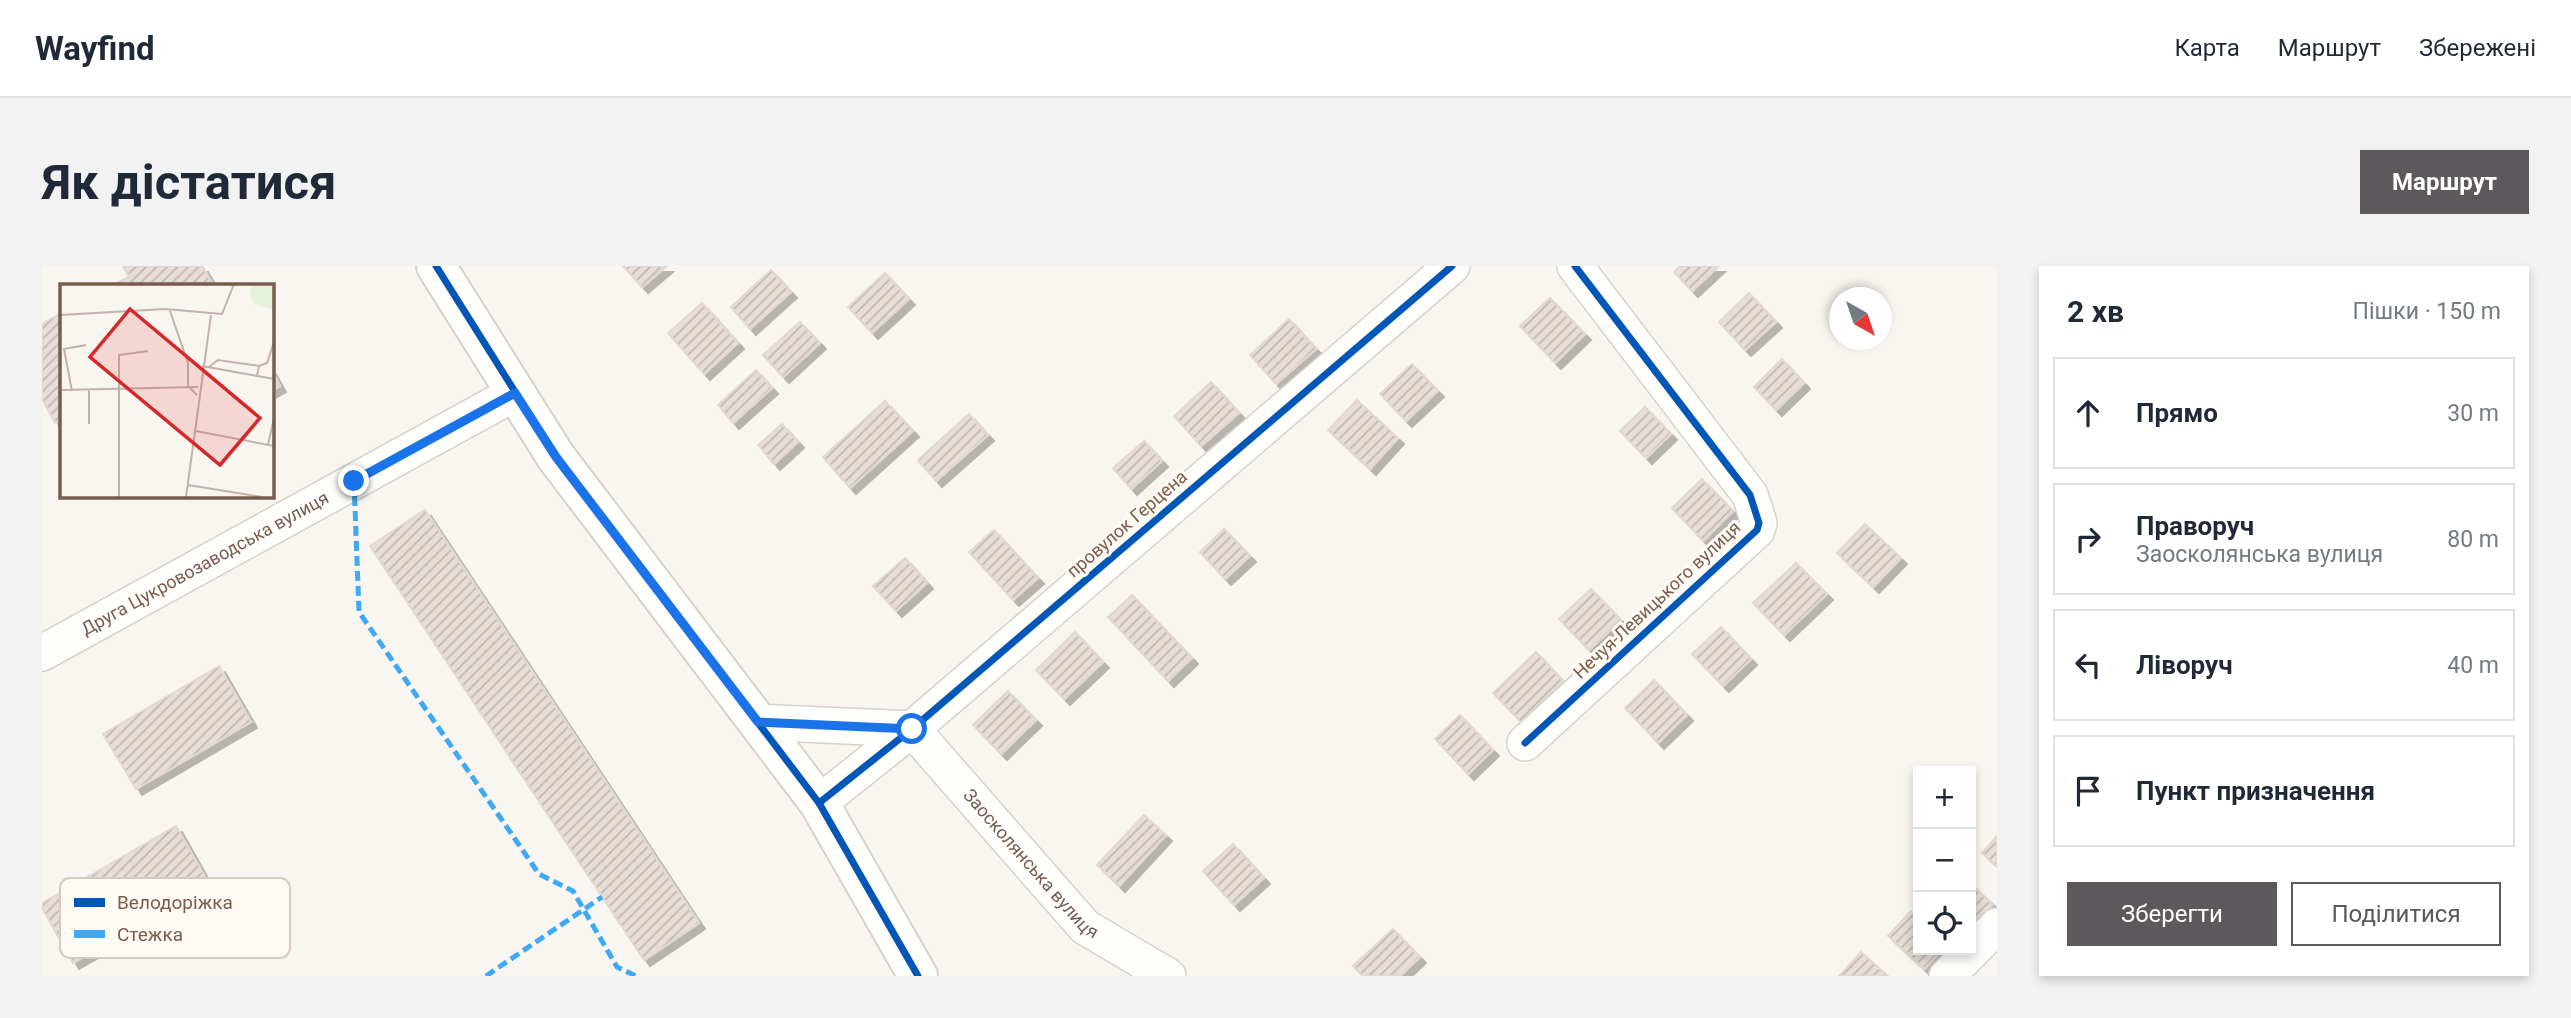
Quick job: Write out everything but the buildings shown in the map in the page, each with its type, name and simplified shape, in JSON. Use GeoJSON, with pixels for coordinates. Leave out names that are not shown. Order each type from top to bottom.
{"type":"FeatureCollection","features":[{"type":"Feature","properties":{"kind":"street"},"geometry":{"type":"LineString","coordinates":[[436,266],[556,457],[819,803],[918,976]]}},
{"type":"Feature","properties":{"kind":"street","name":"провулок Герцена"},"geometry":{"type":"LineString","coordinates":[[819,803],[912,729],[1452,266]]}},
{"type":"Feature","properties":{"kind":"street","name":"Нечуя-Левицького вулиця"},"geometry":{"type":"LineString","coordinates":[[1525,743],[1756,530],[1759,523],[1750,495],[1575,266]]}},
{"type":"Feature","properties":{"kind":"street","name":"Друга Цукровозаводська вулиця"},"geometry":{"type":"LineString","coordinates":[[42,653],[515,393]]}},
{"type":"Feature","properties":{"kind":"street"},"geometry":{"type":"LineString","coordinates":[[758,722],[912,729]]}},
{"type":"Feature","properties":{"kind":"street","name":"Заосколянська вулиця"},"geometry":{"type":"LineString","coordinates":[[912,729],[1085,927],[1168,976]]}},
{"type":"Feature","properties":{"kind":"street"},"geometry":{"type":"LineString","coordinates":[[1947,976],[1997,926]]}},
{"type":"Feature","properties":{"kind":"marked path"},"geometry":{"type":"LineString","coordinates":[[354,481],[359,612],[539,874],[573,891],[617,967],[636,976]]}},
{"type":"Feature","properties":{"kind":"marked path"},"geometry":{"type":"LineString","coordinates":[[486,976],[602,897]]}},
{"type":"Feature","properties":{"kind":"cycle path"},"geometry":{"type":"LineString","coordinates":[[436,266],[556,457],[819,803],[918,976]]}},
{"type":"Feature","properties":{"kind":"cycle path"},"geometry":{"type":"LineString","coordinates":[[819,803],[912,729],[1452,266]]}},
{"type":"Feature","properties":{"kind":"cycle path"},"geometry":{"type":"LineString","coordinates":[[1525,743],[1757,530],[1759,523],[1750,495],[1575,266]]}},
{"type":"Feature","properties":{"kind":"route"},"geometry":{"type":"LineString","coordinates":[[354,481],[515,393],[556,457],[758,722],[912,729]]}}]}
